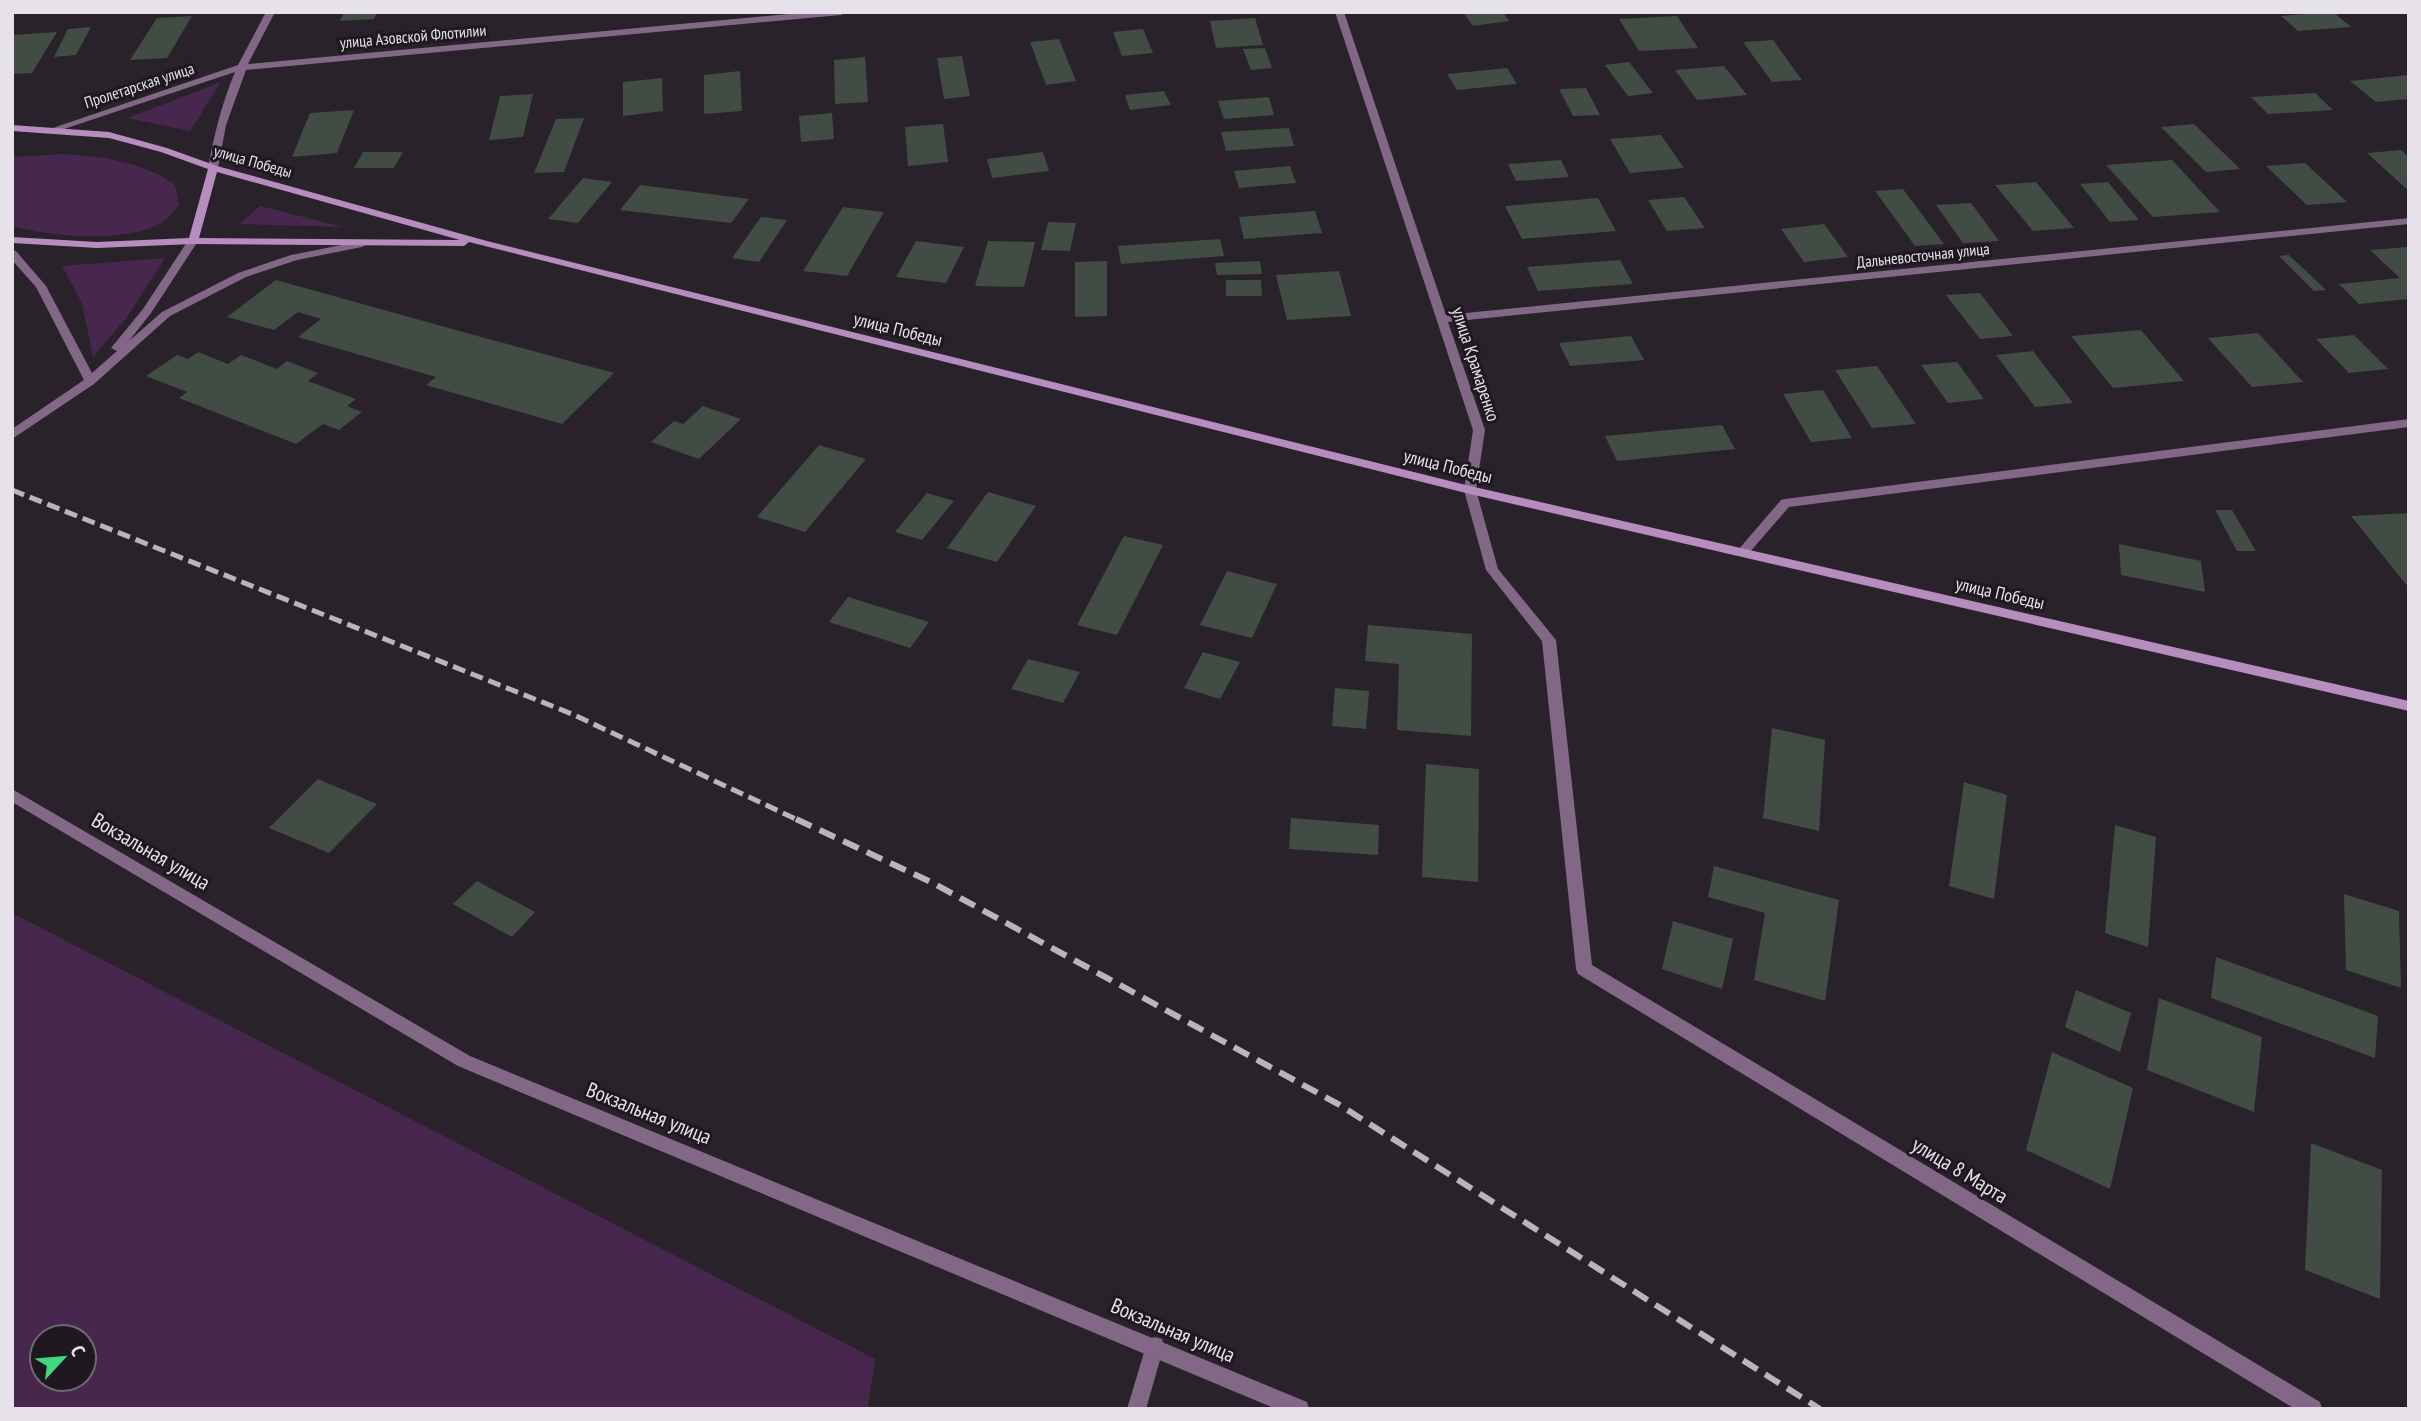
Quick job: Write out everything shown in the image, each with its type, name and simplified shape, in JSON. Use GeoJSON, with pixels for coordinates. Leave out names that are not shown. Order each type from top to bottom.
{"type":"FeatureCollection","features":[{"type":"Feature","properties":{"kind":"street"},"geometry":{"type":"LineString","coordinates":[[90,381],[147,311],[193,241],[213,168],[219,125],[239,68],[271,12]]}},
{"type":"Feature","properties":{"kind":"street","name":"улица Азовской Флотилии"},"geometry":{"type":"LineString","coordinates":[[239,68],[841,12]]}},
{"type":"Feature","properties":{"kind":"street","name":"улица Крамаренко"},"geometry":{"type":"LineString","coordinates":[[1339,12],[1479,430],[1470,490],[1492,570],[1549,640],[1584,970]]}},
{"type":"Feature","properties":{"kind":"street","name":"Пролетарская улица"},"geometry":{"type":"LineString","coordinates":[[49,131],[239,68]]}},
{"type":"Feature","properties":{"kind":"street","name":"улица Победы"},"geometry":{"type":"LineString","coordinates":[[12,128],[108,135],[164,150],[213,168],[483,243],[1470,490],[1744,550],[2409,706]]}},
{"type":"Feature","properties":{"kind":"street"},"geometry":{"type":"LineString","coordinates":[[12,135],[49,131]]}},
{"type":"Feature","properties":{"kind":"street","name":"Дальневосточная улица"},"geometry":{"type":"LineString","coordinates":[[1441,319],[2409,221]]}},
{"type":"Feature","properties":{"kind":"street","name":"улица Победы"},"geometry":{"type":"LineString","coordinates":[[12,240],[97,245],[193,241],[483,243]]}},
{"type":"Feature","properties":{"kind":"street"},"geometry":{"type":"LineString","coordinates":[[12,435],[90,381],[166,314],[242,275],[295,257],[362,244]]}},
{"type":"Feature","properties":{"kind":"street"},"geometry":{"type":"LineString","coordinates":[[12,253],[41,286],[90,381]]}},
{"type":"Feature","properties":{"kind":"street"},"geometry":{"type":"LineString","coordinates":[[1744,550],[1785,503],[2409,423]]}},
{"type":"Feature","properties":{"kind":"street","name":"Вокзальная улица"},"geometry":{"type":"LineString","coordinates":[[12,795],[464,1061],[1155,1346],[1300,1409]]}},
{"type":"Feature","properties":{"kind":"street","name":"улица 8 Марта"},"geometry":{"type":"LineString","coordinates":[[1584,970],[2313,1409]]}},
{"type":"Feature","properties":{"kind":"street"},"geometry":{"type":"LineString","coordinates":[[1136,1409],[1155,1346]]}},
{"type":"Feature","properties":{"kind":"shaded area"},"geometry":{"type":"Polygon","coordinates":[[[221,82],[190,131],[128,118],[221,82]]]}},
{"type":"Feature","properties":{"kind":"shaded area"},"geometry":{"type":"Polygon","coordinates":[[[63,154],[92,156],[150,171],[175,185],[179,205],[162,223],[127,234],[66,235],[12,226],[12,157],[63,154]]]}},
{"type":"Feature","properties":{"kind":"shaded area"},"geometry":{"type":"Polygon","coordinates":[[[260,206],[343,227],[240,224],[260,206]]]}},
{"type":"Feature","properties":{"kind":"shaded area"},"geometry":{"type":"Polygon","coordinates":[[[165,258],[127,317],[93,357],[82,303],[62,266],[165,258]]]}},
{"type":"Feature","properties":{"kind":"shaded area"},"geometry":{"type":"Polygon","coordinates":[[[12,913],[875,1359],[868,1409],[12,1409],[12,913]]]}},
{"type":"Feature","properties":{"kind":"building"},"geometry":{"type":"Polygon","coordinates":[[[344,12],[377,12],[374,19],[340,21],[344,12]]]}},
{"type":"Feature","properties":{"kind":"building"},"geometry":{"type":"Polygon","coordinates":[[[1463,12],[1503,12],[1509,21],[1473,26],[1463,12]]]}},
{"type":"Feature","properties":{"kind":"building"},"geometry":{"type":"Polygon","coordinates":[[[2333,12],[2351,27],[2298,31],[2281,16],[2333,12]]]}},
{"type":"Feature","properties":{"kind":"building"},"geometry":{"type":"Polygon","coordinates":[[[192,16],[167,58],[130,60],[157,18],[192,16]]]}},
{"type":"Feature","properties":{"kind":"building"},"geometry":{"type":"Polygon","coordinates":[[[1677,16],[1698,48],[1639,51],[1619,19],[1677,16]]]}},
{"type":"Feature","properties":{"kind":"building"},"geometry":{"type":"Polygon","coordinates":[[[1255,18],[1263,45],[1216,48],[1210,21],[1255,18]]]}},
{"type":"Feature","properties":{"kind":"building"},"geometry":{"type":"Polygon","coordinates":[[[91,27],[76,55],[54,57],[68,29],[91,27]]]}},
{"type":"Feature","properties":{"kind":"building"},"geometry":{"type":"Polygon","coordinates":[[[1143,29],[1153,53],[1122,56],[1113,32],[1143,29]]]}},
{"type":"Feature","properties":{"kind":"building"},"geometry":{"type":"Polygon","coordinates":[[[57,32],[32,73],[12,74],[13,35],[57,32]]]}},
{"type":"Feature","properties":{"kind":"building"},"geometry":{"type":"Polygon","coordinates":[[[1059,39],[1076,81],[1046,85],[1030,42],[1059,39]]]}},
{"type":"Feature","properties":{"kind":"building"},"geometry":{"type":"Polygon","coordinates":[[[1773,40],[1802,80],[1772,82],[1743,42],[1773,40]]]}},
{"type":"Feature","properties":{"kind":"building"},"geometry":{"type":"Polygon","coordinates":[[[1265,48],[1272,68],[1251,70],[1243,49],[1265,48]]]}},
{"type":"Feature","properties":{"kind":"building"},"geometry":{"type":"Polygon","coordinates":[[[962,56],[970,96],[944,99],[937,58],[962,56]]]}},
{"type":"Feature","properties":{"kind":"building"},"geometry":{"type":"Polygon","coordinates":[[[865,57],[868,102],[835,104],[834,60],[865,57]]]}},
{"type":"Feature","properties":{"kind":"building"},"geometry":{"type":"Polygon","coordinates":[[[1629,62],[1653,93],[1628,96],[1605,65],[1629,62]]]}},
{"type":"Feature","properties":{"kind":"building"},"geometry":{"type":"Polygon","coordinates":[[[1724,66],[1747,95],[1697,100],[1675,70],[1724,66]]]}},
{"type":"Feature","properties":{"kind":"building"},"geometry":{"type":"Polygon","coordinates":[[[1507,68],[1517,84],[1457,90],[1447,74],[1507,68]]]}},
{"type":"Feature","properties":{"kind":"building"},"geometry":{"type":"Polygon","coordinates":[[[740,71],[742,111],[704,114],[704,75],[740,71]]]}},
{"type":"Feature","properties":{"kind":"building"},"geometry":{"type":"Polygon","coordinates":[[[2409,75],[2409,99],[2376,102],[2350,81],[2409,75]]]}},
{"type":"Feature","properties":{"kind":"building"},"geometry":{"type":"Polygon","coordinates":[[[662,78],[663,111],[623,116],[623,82],[662,78]]]}},
{"type":"Feature","properties":{"kind":"building"},"geometry":{"type":"Polygon","coordinates":[[[1586,88],[1600,115],[1573,116],[1559,89],[1586,88]]]}},
{"type":"Feature","properties":{"kind":"building"},"geometry":{"type":"Polygon","coordinates":[[[1164,91],[1171,105],[1130,110],[1125,95],[1164,91]]]}},
{"type":"Feature","properties":{"kind":"building"},"geometry":{"type":"Polygon","coordinates":[[[2315,93],[2333,110],[2268,114],[2251,97],[2315,93]]]}},
{"type":"Feature","properties":{"kind":"building"},"geometry":{"type":"Polygon","coordinates":[[[533,94],[523,137],[489,140],[500,96],[533,94]]]}},
{"type":"Feature","properties":{"kind":"building"},"geometry":{"type":"Polygon","coordinates":[[[1269,97],[1274,115],[1224,119],[1218,101],[1269,97]]]}},
{"type":"Feature","properties":{"kind":"building"},"geometry":{"type":"Polygon","coordinates":[[[354,110],[337,153],[292,157],[310,113],[354,110]]]}},
{"type":"Feature","properties":{"kind":"building"},"geometry":{"type":"Polygon","coordinates":[[[832,113],[834,139],[801,142],[799,116],[832,113]]]}},
{"type":"Feature","properties":{"kind":"building"},"geometry":{"type":"Polygon","coordinates":[[[584,118],[564,172],[534,173],[556,119],[584,118]]]}},
{"type":"Feature","properties":{"kind":"building"},"geometry":{"type":"Polygon","coordinates":[[[943,124],[948,162],[908,166],[905,127],[943,124]]]}},
{"type":"Feature","properties":{"kind":"building"},"geometry":{"type":"Polygon","coordinates":[[[2194,124],[2240,169],[2206,172],[2161,127],[2194,124]]]}},
{"type":"Feature","properties":{"kind":"building"},"geometry":{"type":"Polygon","coordinates":[[[1289,128],[1294,146],[1226,151],[1221,132],[1289,128]]]}},
{"type":"Feature","properties":{"kind":"building"},"geometry":{"type":"Polygon","coordinates":[[[1661,135],[1684,168],[1630,173],[1610,139],[1661,135]]]}},
{"type":"Feature","properties":{"kind":"building"},"geometry":{"type":"Polygon","coordinates":[[[2401,150],[2409,157],[2409,191],[2367,153],[2401,150]]]}},
{"type":"Feature","properties":{"kind":"building"},"geometry":{"type":"Polygon","coordinates":[[[363,152],[403,152],[394,168],[354,168],[363,152]]]}},
{"type":"Feature","properties":{"kind":"building"},"geometry":{"type":"Polygon","coordinates":[[[1043,152],[1049,171],[992,178],[987,159],[1043,152]]]}},
{"type":"Feature","properties":{"kind":"building"},"geometry":{"type":"Polygon","coordinates":[[[1561,160],[1569,177],[1516,181],[1508,164],[1561,160]]]}},
{"type":"Feature","properties":{"kind":"building"},"geometry":{"type":"Polygon","coordinates":[[[2172,160],[2220,212],[2153,217],[2106,165],[2172,160]]]}},
{"type":"Feature","properties":{"kind":"building"},"geometry":{"type":"Polygon","coordinates":[[[2305,163],[2347,202],[2307,205],[2266,166],[2305,163]]]}},
{"type":"Feature","properties":{"kind":"building"},"geometry":{"type":"Polygon","coordinates":[[[1290,166],[1296,183],[1239,188],[1234,171],[1290,166]]]}},
{"type":"Feature","properties":{"kind":"building"},"geometry":{"type":"Polygon","coordinates":[[[583,178],[612,182],[578,223],[548,219],[583,178]]]}},
{"type":"Feature","properties":{"kind":"building"},"geometry":{"type":"Polygon","coordinates":[[[2036,182],[2074,228],[2033,231],[1995,185],[2036,182]]]}},
{"type":"Feature","properties":{"kind":"building"},"geometry":{"type":"Polygon","coordinates":[[[2108,182],[2139,220],[2110,222],[2080,184],[2108,182]]]}},
{"type":"Feature","properties":{"kind":"building"},"geometry":{"type":"Polygon","coordinates":[[[640,185],[749,199],[731,223],[620,210],[640,185]]]}},
{"type":"Feature","properties":{"kind":"building"},"geometry":{"type":"Polygon","coordinates":[[[1903,189],[1944,244],[1915,246],[1875,191],[1903,189]]]}},
{"type":"Feature","properties":{"kind":"building"},"geometry":{"type":"Polygon","coordinates":[[[1684,197],[1705,228],[1667,231],[1648,200],[1684,197]]]}},
{"type":"Feature","properties":{"kind":"building"},"geometry":{"type":"Polygon","coordinates":[[[1598,198],[1616,231],[1522,239],[1505,206],[1598,198]]]}},
{"type":"Feature","properties":{"kind":"building"},"geometry":{"type":"Polygon","coordinates":[[[1971,203],[1999,241],[1963,243],[1936,205],[1971,203]]]}},
{"type":"Feature","properties":{"kind":"building"},"geometry":{"type":"Polygon","coordinates":[[[843,207],[884,212],[847,276],[803,271],[843,207]]]}},
{"type":"Feature","properties":{"kind":"building"},"geometry":{"type":"Polygon","coordinates":[[[1315,211],[1322,233],[1244,239],[1239,217],[1315,211]]]}},
{"type":"Feature","properties":{"kind":"building"},"geometry":{"type":"Polygon","coordinates":[[[761,217],[787,220],[759,262],[732,258],[761,217]]]}},
{"type":"Feature","properties":{"kind":"building"},"geometry":{"type":"Polygon","coordinates":[[[1048,222],[1076,223],[1070,251],[1041,250],[1048,222]]]}},
{"type":"Feature","properties":{"kind":"building"},"geometry":{"type":"Polygon","coordinates":[[[1824,224],[1848,257],[1804,262],[1781,229],[1824,224]]]}},
{"type":"Feature","properties":{"kind":"building"},"geometry":{"type":"Polygon","coordinates":[[[1220,239],[1224,256],[1121,264],[1118,246],[1220,239]]]}},
{"type":"Feature","properties":{"kind":"building"},"geometry":{"type":"Polygon","coordinates":[[[916,241],[964,247],[946,283],[896,277],[916,241]]]}},
{"type":"Feature","properties":{"kind":"building"},"geometry":{"type":"Polygon","coordinates":[[[988,241],[1035,242],[1024,287],[975,286],[988,241]]]}},
{"type":"Feature","properties":{"kind":"building"},"geometry":{"type":"Polygon","coordinates":[[[2407,247],[2409,299],[2359,304],[2339,284],[2400,278],[2370,250],[2407,247]]]}},
{"type":"Feature","properties":{"kind":"building"},"geometry":{"type":"Polygon","coordinates":[[[2289,255],[2326,290],[2314,291],[2279,256],[2289,255]]]}},
{"type":"Feature","properties":{"kind":"building"},"geometry":{"type":"Polygon","coordinates":[[[1620,260],[1633,284],[1538,291],[1527,267],[1620,260]]]}},
{"type":"Feature","properties":{"kind":"building"},"geometry":{"type":"Polygon","coordinates":[[[1107,261],[1107,316],[1075,317],[1075,262],[1107,261]]]}},
{"type":"Feature","properties":{"kind":"building"},"geometry":{"type":"Polygon","coordinates":[[[1260,261],[1262,274],[1217,275],[1215,263],[1260,261]]]}},
{"type":"Feature","properties":{"kind":"building"},"geometry":{"type":"Polygon","coordinates":[[[1339,271],[1351,316],[1287,320],[1276,275],[1339,271]]]}},
{"type":"Feature","properties":{"kind":"building"},"geometry":{"type":"Polygon","coordinates":[[[276,280],[614,373],[562,424],[426,385],[436,377],[298,337],[321,319],[298,312],[274,330],[227,317],[276,280]]]}},
{"type":"Feature","properties":{"kind":"building"},"geometry":{"type":"Polygon","coordinates":[[[1226,280],[1261,280],[1262,296],[1226,296],[1226,280]]]}},
{"type":"Feature","properties":{"kind":"building"},"geometry":{"type":"Polygon","coordinates":[[[1980,293],[2013,336],[1980,339],[1946,295],[1980,293]]]}},
{"type":"Feature","properties":{"kind":"building"},"geometry":{"type":"Polygon","coordinates":[[[2141,330],[2184,381],[2113,388],[2071,336],[2141,330]]]}},
{"type":"Feature","properties":{"kind":"building"},"geometry":{"type":"Polygon","coordinates":[[[2258,333],[2303,382],[2252,387],[2208,338],[2258,333]]]}},
{"type":"Feature","properties":{"kind":"building"},"geometry":{"type":"Polygon","coordinates":[[[2354,335],[2388,369],[2349,373],[2316,339],[2354,335]]]}},
{"type":"Feature","properties":{"kind":"building"},"geometry":{"type":"Polygon","coordinates":[[[1631,336],[1644,360],[1570,366],[1559,343],[1631,336]]]}},
{"type":"Feature","properties":{"kind":"building"},"geometry":{"type":"Polygon","coordinates":[[[2033,351],[2073,403],[2035,407],[1996,355],[2033,351]]]}},
{"type":"Feature","properties":{"kind":"building"},"geometry":{"type":"Polygon","coordinates":[[[198,352],[228,364],[241,355],[277,369],[287,361],[318,373],[308,381],[356,399],[347,406],[362,412],[339,430],[323,424],[296,444],[179,398],[187,392],[146,376],[177,355],[188,359],[198,352]]]}},
{"type":"Feature","properties":{"kind":"building"},"geometry":{"type":"Polygon","coordinates":[[[1957,362],[1984,399],[1948,403],[1921,365],[1957,362]]]}},
{"type":"Feature","properties":{"kind":"building"},"geometry":{"type":"Polygon","coordinates":[[[1877,366],[1916,424],[1872,428],[1835,370],[1877,366]]]}},
{"type":"Feature","properties":{"kind":"building"},"geometry":{"type":"Polygon","coordinates":[[[1823,390],[1852,438],[1811,442],[1783,394],[1823,390]]]}},
{"type":"Feature","properties":{"kind":"building"},"geometry":{"type":"Polygon","coordinates":[[[703,406],[741,419],[699,459],[651,442],[674,421],[683,424],[703,406]]]}},
{"type":"Feature","properties":{"kind":"building"},"geometry":{"type":"Polygon","coordinates":[[[1722,425],[1735,449],[1617,461],[1605,436],[1722,425]]]}},
{"type":"Feature","properties":{"kind":"building"},"geometry":{"type":"Polygon","coordinates":[[[819,445],[866,459],[805,532],[757,517],[819,445]]]}},
{"type":"Feature","properties":{"kind":"building"},"geometry":{"type":"Polygon","coordinates":[[[988,492],[1036,506],[997,562],[947,548],[988,492]]]}},
{"type":"Feature","properties":{"kind":"building"},"geometry":{"type":"Polygon","coordinates":[[[927,493],[954,501],[922,540],[895,532],[927,493]]]}},
{"type":"Feature","properties":{"kind":"building"},"geometry":{"type":"Polygon","coordinates":[[[2215,510],[2232,510],[2256,551],[2237,551],[2215,510]]]}},
{"type":"Feature","properties":{"kind":"building"},"geometry":{"type":"Polygon","coordinates":[[[2409,513],[2409,588],[2351,516],[2409,513]]]}},
{"type":"Feature","properties":{"kind":"building"},"geometry":{"type":"Polygon","coordinates":[[[1124,536],[1163,545],[1117,635],[1077,625],[1124,536]]]}},
{"type":"Feature","properties":{"kind":"building"},"geometry":{"type":"Polygon","coordinates":[[[2119,544],[2201,561],[2205,592],[2121,575],[2119,544]]]}},
{"type":"Feature","properties":{"kind":"building"},"geometry":{"type":"Polygon","coordinates":[[[1227,571],[1277,584],[1252,638],[1200,625],[1227,571]]]}},
{"type":"Feature","properties":{"kind":"building"},"geometry":{"type":"Polygon","coordinates":[[[848,597],[929,622],[910,648],[829,622],[848,597]]]}},
{"type":"Feature","properties":{"kind":"building"},"geometry":{"type":"Polygon","coordinates":[[[1368,625],[1472,634],[1471,736],[1397,730],[1399,664],[1365,661],[1368,625]]]}},
{"type":"Feature","properties":{"kind":"building"},"geometry":{"type":"Polygon","coordinates":[[[1203,652],[1240,662],[1220,699],[1184,688],[1203,652]]]}},
{"type":"Feature","properties":{"kind":"building"},"geometry":{"type":"Polygon","coordinates":[[[1028,659],[1080,672],[1063,703],[1011,689],[1028,659]]]}},
{"type":"Feature","properties":{"kind":"building"},"geometry":{"type":"Polygon","coordinates":[[[1335,688],[1369,691],[1366,729],[1332,726],[1335,688]]]}},
{"type":"Feature","properties":{"kind":"building"},"geometry":{"type":"Polygon","coordinates":[[[1772,728],[1825,740],[1819,831],[1763,818],[1772,728]]]}},
{"type":"Feature","properties":{"kind":"building"},"geometry":{"type":"Polygon","coordinates":[[[1426,764],[1479,769],[1478,882],[1422,877],[1426,764]]]}},
{"type":"Feature","properties":{"kind":"building"},"geometry":{"type":"Polygon","coordinates":[[[318,779],[377,804],[329,853],[269,828],[318,779]]]}},
{"type":"Feature","properties":{"kind":"building"},"geometry":{"type":"Polygon","coordinates":[[[1964,782],[2007,795],[1994,899],[1949,886],[1964,782]]]}},
{"type":"Feature","properties":{"kind":"building"},"geometry":{"type":"Polygon","coordinates":[[[1291,818],[1379,825],[1378,855],[1289,849],[1291,818]]]}},
{"type":"Feature","properties":{"kind":"building"},"geometry":{"type":"Polygon","coordinates":[[[2115,825],[2156,837],[2148,947],[2105,933],[2115,825]]]}},
{"type":"Feature","properties":{"kind":"building"},"geometry":{"type":"Polygon","coordinates":[[[1714,866],[1839,900],[1825,1001],[1754,980],[1765,913],[1708,897],[1714,866]]]}},
{"type":"Feature","properties":{"kind":"building"},"geometry":{"type":"Polygon","coordinates":[[[477,881],[535,912],[512,937],[453,904],[477,881]]]}},
{"type":"Feature","properties":{"kind":"building"},"geometry":{"type":"Polygon","coordinates":[[[2344,894],[2399,911],[2401,988],[2346,970],[2344,894]]]}},
{"type":"Feature","properties":{"kind":"building"},"geometry":{"type":"Polygon","coordinates":[[[1673,921],[1733,939],[1722,989],[1662,969],[1673,921]]]}},
{"type":"Feature","properties":{"kind":"building"},"geometry":{"type":"Polygon","coordinates":[[[2216,957],[2378,1016],[2375,1058],[2211,998],[2216,957]]]}},
{"type":"Feature","properties":{"kind":"building"},"geometry":{"type":"Polygon","coordinates":[[[2076,990],[2131,1013],[2120,1052],[2065,1027],[2076,990]]]}},
{"type":"Feature","properties":{"kind":"building"},"geometry":{"type":"Polygon","coordinates":[[[2159,998],[2262,1037],[2254,1112],[2147,1070],[2159,998]]]}},
{"type":"Feature","properties":{"kind":"building"},"geometry":{"type":"Polygon","coordinates":[[[2052,1052],[2133,1088],[2110,1189],[2026,1150],[2052,1052]]]}},
{"type":"Feature","properties":{"kind":"building"},"geometry":{"type":"Polygon","coordinates":[[[2311,1143],[2382,1170],[2380,1299],[2305,1270],[2311,1143]]]}},
{"type":"Feature","properties":{"kind":"railway"},"geometry":{"type":"LineString","coordinates":[[12,490],[572,714],[800,821]]}},
{"type":"Feature","properties":{"kind":"railway"},"geometry":{"type":"LineString","coordinates":[[796,819],[931,882],[1338,1104],[1820,1409]]}}]}
